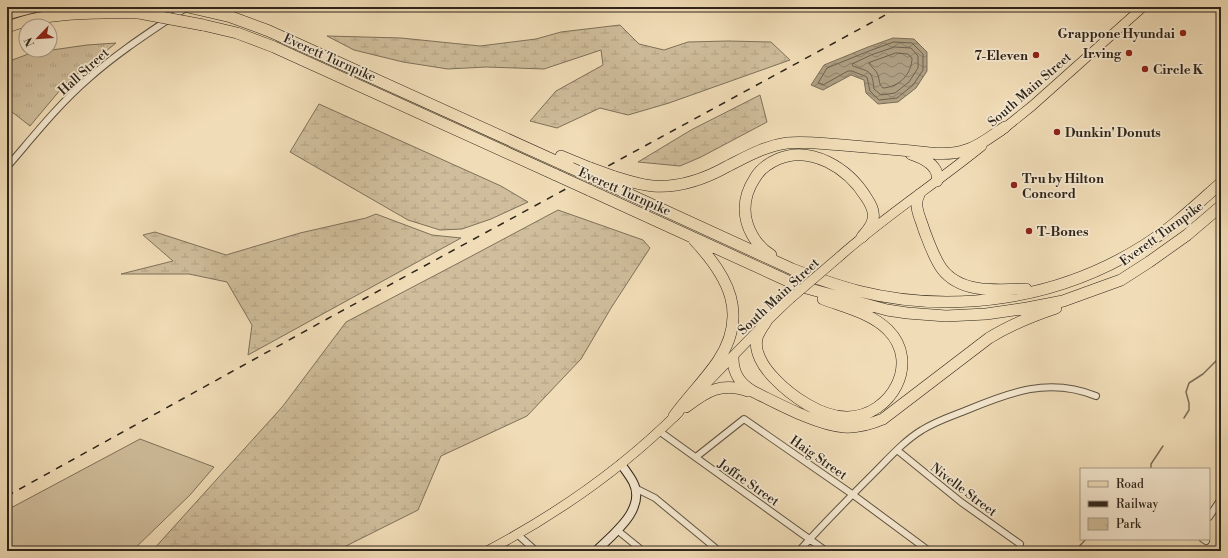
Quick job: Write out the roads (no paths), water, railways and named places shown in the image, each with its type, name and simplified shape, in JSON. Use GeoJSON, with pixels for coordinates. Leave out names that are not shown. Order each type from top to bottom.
{"type":"FeatureCollection","features":[{"type":"Feature","properties":{"kind":"highway"},"geometry":{"type":"LineString","coordinates":[[7,14],[34,7]]}},
{"type":"Feature","properties":{"kind":"highway","name":"Everett Turnpike"},"geometry":{"type":"LineString","coordinates":[[188,7],[231,18],[269,31],[571,168],[610,181],[792,269],[840,286],[876,295],[916,301],[976,302],[1017,296],[1060,284],[1091,272],[1144,245],[1176,222],[1221,183]]}},
{"type":"Feature","properties":{"kind":"highway","name":"Everett Turnpike"},"geometry":{"type":"LineString","coordinates":[[41,18],[73,14],[119,12],[203,25],[236,33],[274,47],[690,235],[799,286],[887,310],[946,316],[986,314],[1027,308],[1063,300],[1121,280],[1187,235],[1221,206]]}},
{"type":"Feature","properties":{"kind":"highway","name":"Everett Turnpike"},"geometry":{"type":"LineString","coordinates":[[7,27],[18,24]]}},
{"type":"Feature","properties":{"kind":"highway"},"geometry":{"type":"LineString","coordinates":[[7,31],[18,26]]}},
{"type":"Feature","properties":{"kind":"highway"},"geometry":{"type":"LineString","coordinates":[[387,85],[452,108],[590,168],[610,181],[654,186],[671,186],[691,183],[709,176],[755,152],[772,145],[789,143],[816,143],[945,153],[961,152],[975,147],[1005,127]]}},
{"type":"Feature","properties":{"kind":"highway"},"geometry":{"type":"LineString","coordinates":[[899,150],[914,155],[928,163],[937,172],[937,182]]}},
{"type":"Feature","properties":{"kind":"highway"},"geometry":{"type":"LineString","coordinates":[[814,277],[806,271],[767,252],[756,241],[749,228],[745,214],[746,197],[754,180],[764,168],[780,158],[803,154],[822,159],[844,172],[861,189],[868,199],[873,211],[872,223],[862,237]]}},
{"type":"Feature","properties":{"kind":"highway"},"geometry":{"type":"LineString","coordinates":[[919,195],[917,198],[917,208],[933,252],[943,271],[957,281],[969,286],[984,289],[1027,289],[1060,284]]}},
{"type":"Feature","properties":{"kind":"highway"},"geometry":{"type":"LineString","coordinates":[[674,416],[720,357],[728,343],[733,321],[733,308],[723,277],[709,256],[690,235]]}},
{"type":"Feature","properties":{"kind":"highway"},"geometry":{"type":"LineString","coordinates":[[733,358],[733,368],[738,378],[744,386],[754,392],[819,421],[832,425],[851,427],[871,424],[883,419],[982,343],[1006,328],[1030,317],[1080,300],[1121,280]]}},
{"type":"Feature","properties":{"kind":"highway"},"geometry":{"type":"LineString","coordinates":[[766,322],[758,335],[756,342],[757,351],[760,358],[767,370],[778,382],[800,400],[824,412],[849,417],[871,411],[888,399],[896,387],[900,377],[901,365],[899,347],[893,335],[884,326],[867,316],[817,297],[799,286]]}},
{"type":"Feature","properties":{"kind":"highway"},"geometry":{"type":"LineString","coordinates":[[674,416],[703,394],[719,388],[736,387],[754,392]]}},
{"type":"Feature","properties":{"kind":"main road","name":"South Main Street"},"geometry":{"type":"LineString","coordinates":[[487,551],[569,503],[620,464],[659,431],[790,299],[862,237],[937,182],[1005,127],[1143,7]]}},
{"type":"Feature","properties":{"kind":"street","name":"Hall Street"},"geometry":{"type":"LineString","coordinates":[[7,167],[86,80],[117,55],[188,7]]}},
{"type":"Feature","properties":{"kind":"street"},"geometry":{"type":"LineString","coordinates":[[799,551],[852,494],[897,450],[923,430],[961,412],[1022,390],[1040,387],[1063,387],[1085,391],[1096,396]]}},
{"type":"Feature","properties":{"kind":"street","name":"Haig Street"},"geometry":{"type":"LineString","coordinates":[[696,458],[744,419],[852,494],[929,551]]}},
{"type":"Feature","properties":{"kind":"street","name":"Joffre Street"},"geometry":{"type":"LineString","coordinates":[[659,431],[826,551]]}},
{"type":"Feature","properties":{"kind":"street","name":"Nivelle Street"},"geometry":{"type":"LineString","coordinates":[[897,450],[961,502],[1020,544]]}},
{"type":"Feature","properties":{"kind":"street"},"geometry":{"type":"LineString","coordinates":[[596,551],[617,530],[634,509],[637,495],[635,488],[633,482],[620,464]]}},
{"type":"Feature","properties":{"kind":"street"},"geometry":{"type":"LineString","coordinates":[[635,488],[655,498],[719,551]]}},
{"type":"Feature","properties":{"kind":"street"},"geometry":{"type":"LineString","coordinates":[[1210,516],[1221,499]]}},
{"type":"Feature","properties":{"kind":"street"},"geometry":{"type":"LineString","coordinates":[[617,530],[643,551]]}},
{"type":"Feature","properties":{"kind":"street"},"geometry":{"type":"LineString","coordinates":[[517,534],[536,551]]}},
{"type":"Feature","properties":{"kind":"water"},"geometry":{"type":"Polygon","coordinates":[[[893,38],[914,39],[927,52],[927,71],[916,88],[898,102],[878,104],[866,93],[864,80],[851,75],[823,90],[811,85],[824,65],[893,38]]]}},
{"type":"Feature","properties":{"kind":"waterway"},"geometry":{"type":"LineString","coordinates":[[1184,418],[1189,410],[1186,392],[1189,383],[1203,374],[1221,354]]}},
{"type":"Feature","properties":{"kind":"waterway"},"geometry":{"type":"LineString","coordinates":[[1151,468],[1151,464],[1163,446]]}},
{"type":"Feature","properties":{"kind":"waterway"},"geometry":{"type":"LineString","coordinates":[[1075,551],[1085,540]]}},
{"type":"Feature","properties":{"kind":"railway"},"geometry":{"type":"LineString","coordinates":[[7,496],[327,319],[900,7]]}},
{"type":"Feature","properties":{"kind":"place","name":"Grappone Hyundai"},"geometry":{"type":"Point","coordinates":[1183,33]}},
{"type":"Feature","properties":{"kind":"place","name":"Irving"},"geometry":{"type":"Point","coordinates":[1129,53]}},
{"type":"Feature","properties":{"kind":"place","name":"7-Eleven"},"geometry":{"type":"Point","coordinates":[1036,55]}},
{"type":"Feature","properties":{"kind":"place","name":"Circle K"},"geometry":{"type":"Point","coordinates":[1145,69]}},
{"type":"Feature","properties":{"kind":"place","name":"Dunkin' Donuts"},"geometry":{"type":"Point","coordinates":[1057,132]}},
{"type":"Feature","properties":{"kind":"place","name":"Tru by Hilton Concord"},"geometry":{"type":"Point","coordinates":[1014,185]}},
{"type":"Feature","properties":{"kind":"place","name":"T-Bones"},"geometry":{"type":"Point","coordinates":[1029,231]}}]}
